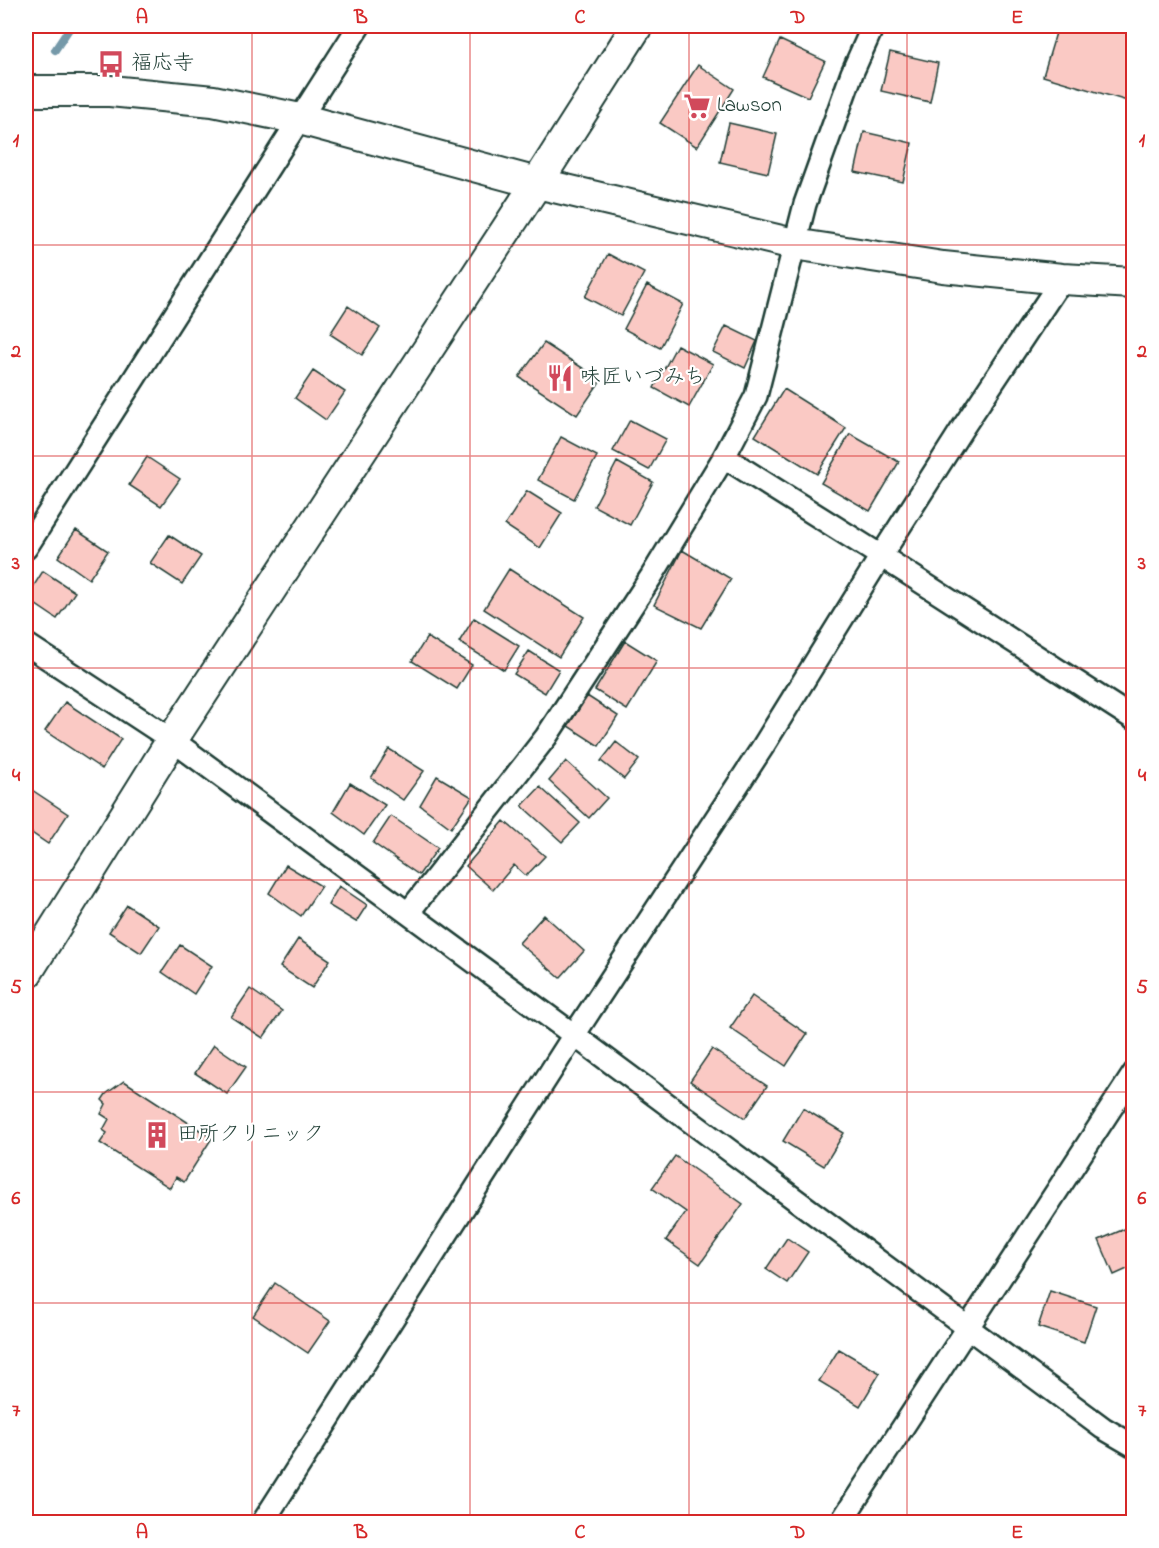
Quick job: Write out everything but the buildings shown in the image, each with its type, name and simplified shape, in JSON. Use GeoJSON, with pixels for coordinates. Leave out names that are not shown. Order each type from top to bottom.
{"type":"FeatureCollection","features":[{"type":"Feature","properties":{"kind":"street"},"geometry":{"type":"LineString","coordinates":[[26,549],[359,26]]}},
{"type":"Feature","properties":{"kind":"street"},"geometry":{"type":"LineString","coordinates":[[26,974],[172,740],[638,26]]}},
{"type":"Feature","properties":{"kind":"street"},"geometry":{"type":"LineString","coordinates":[[408,913],[546,737],[651,577],[724,457],[756,396],[805,204],[852,73],[873,26]]}},
{"type":"Feature","properties":{"kind":"street"},"geometry":{"type":"LineString","coordinates":[[26,91],[110,91],[213,101],[300,119],[537,183],[794,244],[943,267],[1062,279],[1134,283]]}},
{"type":"Feature","properties":{"kind":"street"},"geometry":{"type":"LineString","coordinates":[[263,1522],[574,1035],[762,748],[962,429],[1062,279]]}},
{"type":"Feature","properties":{"kind":"street"},"geometry":{"type":"LineString","coordinates":[[724,457],[1134,719]]}},
{"type":"Feature","properties":{"kind":"street"},"geometry":{"type":"LineString","coordinates":[[26,644],[172,740],[1103,1428],[1134,1446]]}},
{"type":"Feature","properties":{"kind":"street"},"geometry":{"type":"LineString","coordinates":[[841,1522],[1134,1072]]}},
{"type":"Feature","properties":{"kind":"waterway"},"geometry":{"type":"LineString","coordinates":[[55,50],[71,26]]}},
{"type":"Feature","properties":{"kind":"place","name":"福応寺"},"geometry":{"type":"Point","coordinates":[111,64]}},
{"type":"Feature","properties":{"kind":"place","name":"Lawson"},"geometry":{"type":"Point","coordinates":[697,106]}},
{"type":"Feature","properties":{"kind":"place","name":"味匠いづみち"},"geometry":{"type":"Point","coordinates":[560,378]}},
{"type":"Feature","properties":{"kind":"place","name":"田所クリニック"},"geometry":{"type":"Point","coordinates":[157,1135]}}]}
